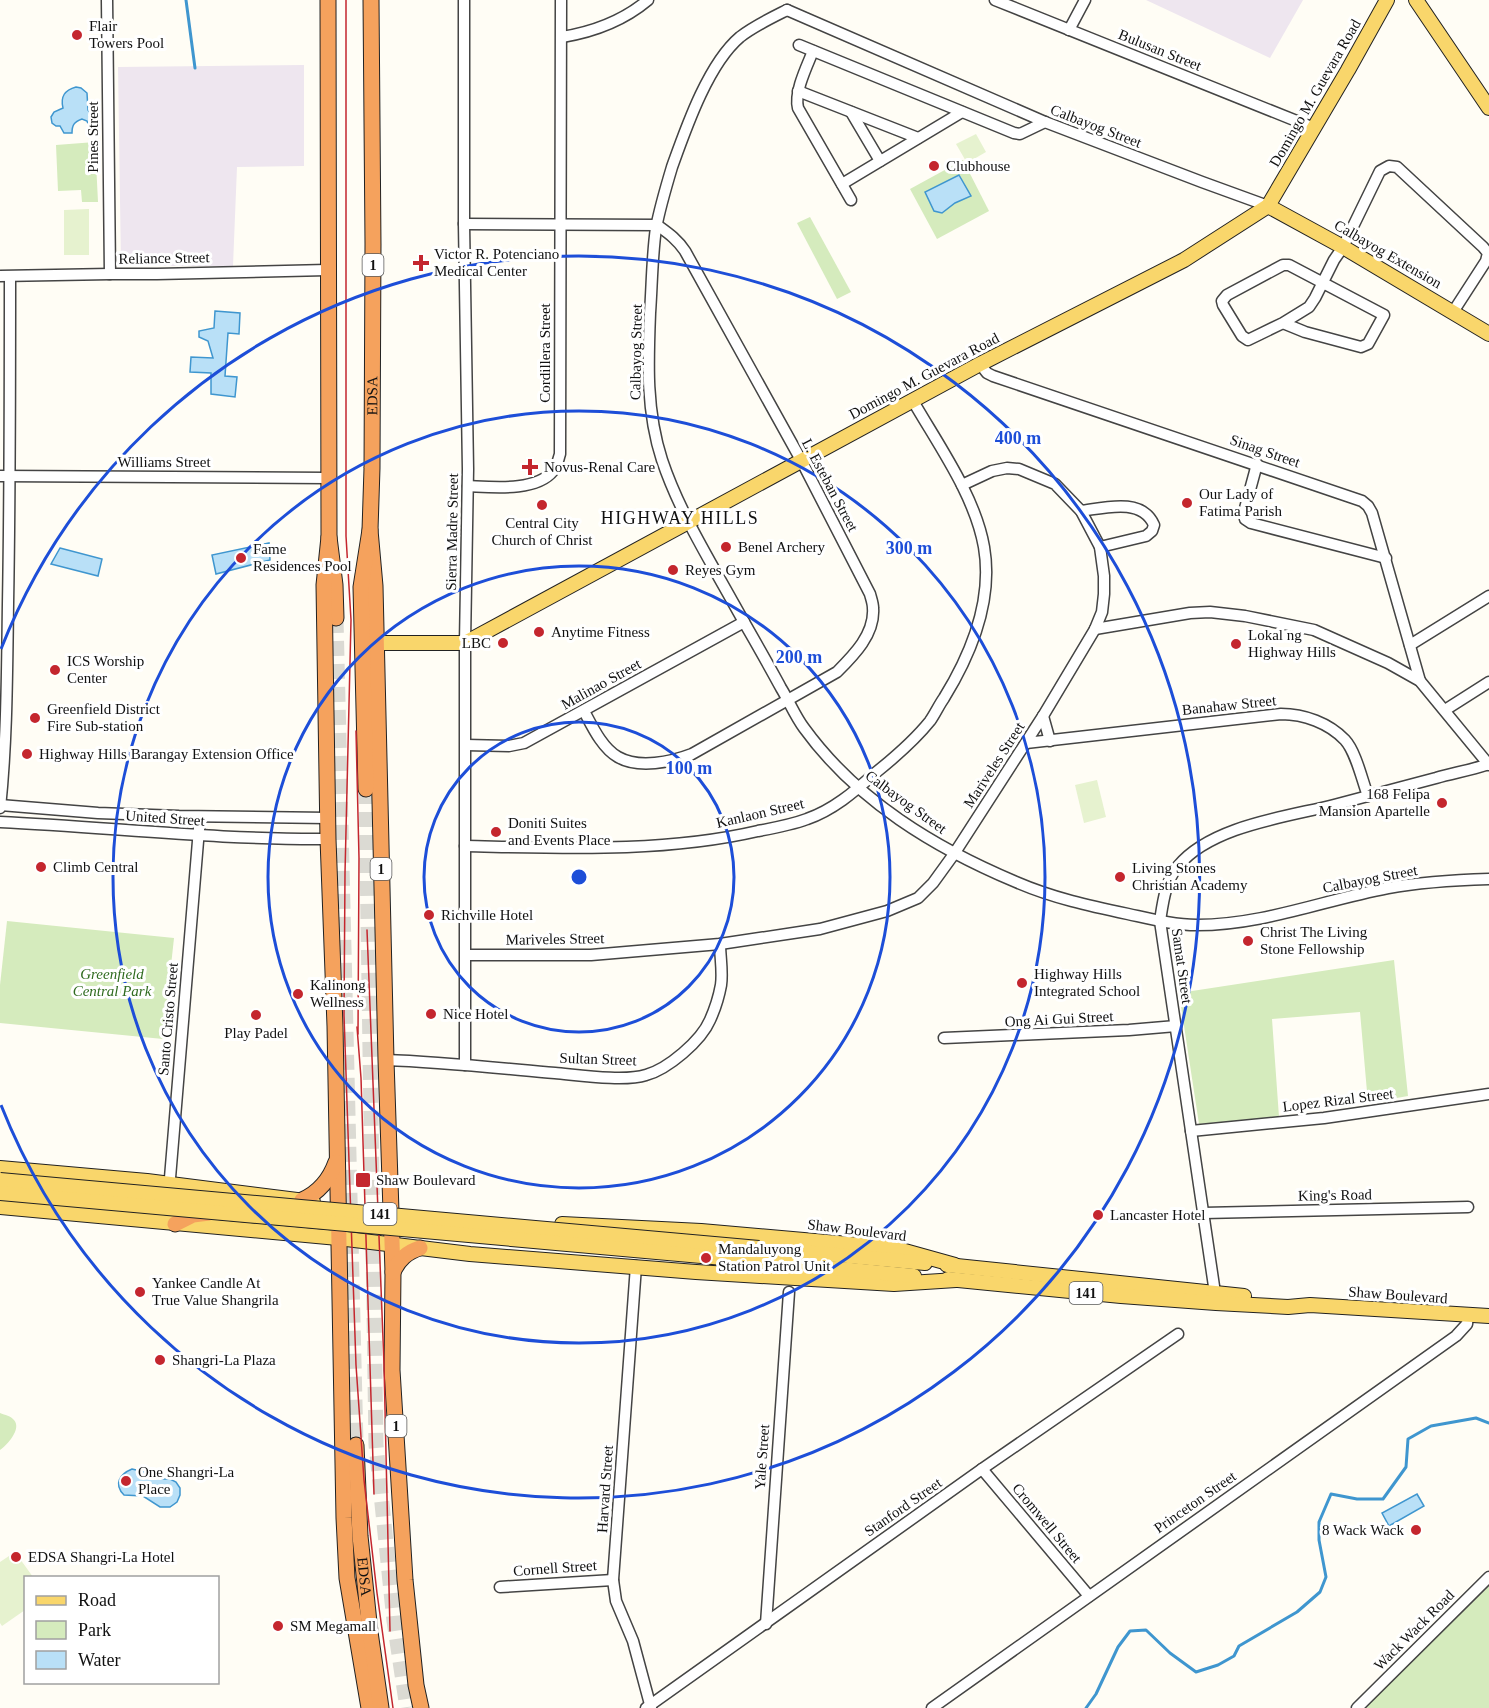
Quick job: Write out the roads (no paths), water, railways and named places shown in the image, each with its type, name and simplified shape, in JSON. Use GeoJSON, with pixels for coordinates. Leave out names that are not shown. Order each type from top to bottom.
{"type":"FeatureCollection","features":[{"type":"Feature","properties":{"kind":"highway"},"geometry":{"type":"LineString","coordinates":[[328,0],[328,478],[329,537],[335,585],[336,618]]}},
{"type":"Feature","properties":{"kind":"highway","name":"EDSA"},"geometry":{"type":"LineString","coordinates":[[366,789],[361,587],[370,530],[372,468],[371,0]]}},
{"type":"Feature","properties":{"kind":"highway","name":"1"},"geometry":{"type":"LineString","coordinates":[[370,530],[375,586],[392,1225],[392,1370],[411,1649],[421,1708]]}},
{"type":"Feature","properties":{"kind":"highway"},"geometry":{"type":"LineString","coordinates":[[329,537],[324,585],[344,1518],[347,1578],[369,1708]]}},
{"type":"Feature","properties":{"kind":"highway"},"geometry":{"type":"LineString","coordinates":[[302,1200],[315,1193],[325,1183],[337,1159]]}},
{"type":"Feature","properties":{"kind":"highway"},"geometry":{"type":"LineString","coordinates":[[171,1223],[193,1215],[230,1211],[339,1221],[374,1219],[384,1215],[391,1208]]}},
{"type":"Feature","properties":{"kind":"highway"},"geometry":{"type":"LineString","coordinates":[[338,1238],[359,1226],[392,1225],[644,1246]]}},
{"type":"Feature","properties":{"kind":"highway"},"geometry":{"type":"LineString","coordinates":[[393,1272],[406,1254],[420,1248]]}},
{"type":"Feature","properties":{"kind":"highway","name":"EDSA"},"geometry":{"type":"LineString","coordinates":[[356,1445],[360,1536],[381,1708]]}},
{"type":"Feature","properties":{"kind":"main road","name":"Domingo M. Guevara Road"},"geometry":{"type":"LineString","coordinates":[[375,643],[465,643],[980,364],[1184,260],[1268,206],[1387,0]]}},
{"type":"Feature","properties":{"kind":"main road"},"geometry":{"type":"LineString","coordinates":[[1416,0],[1489,108]]}},
{"type":"Feature","properties":{"kind":"main road","name":"Calbayog Extension"},"geometry":{"type":"LineString","coordinates":[[1268,206],[1343,247],[1489,334]]}},
{"type":"Feature","properties":{"kind":"main road","name":"Shaw Boulevard"},"geometry":{"type":"LineString","coordinates":[[0,1168],[147,1181],[338,1204],[520,1221],[701,1230],[894,1248],[955,1265]]}},
{"type":"Feature","properties":{"kind":"main road","name":"Shaw Boulevard"},"geometry":{"type":"LineString","coordinates":[[0,1180],[758,1255],[956,1280],[1122,1296],[1288,1307],[1306,1305],[1489,1316]]}},
{"type":"Feature","properties":{"kind":"main road"},"geometry":{"type":"LineString","coordinates":[[144,1220],[152,1201],[147,1181]]}},
{"type":"Feature","properties":{"kind":"main road","name":"Shaw Boulevard"},"geometry":{"type":"LineString","coordinates":[[0,1193],[758,1255],[955,1265],[1290,1300],[1306,1305]]}},
{"type":"Feature","properties":{"kind":"main road","name":"Shaw Boulevard"},"geometry":{"type":"LineString","coordinates":[[0,1207],[338,1238],[515,1257],[806,1280],[894,1284],[956,1280]]}},
{"type":"Feature","properties":{"kind":"main road"},"geometry":{"type":"LineString","coordinates":[[515,1257],[520,1221]]}},
{"type":"Feature","properties":{"kind":"main road"},"geometry":{"type":"LineString","coordinates":[[641,1228],[644,1246],[653,1268]]}},
{"type":"Feature","properties":{"kind":"main road"},"geometry":{"type":"LineString","coordinates":[[636,1266],[644,1246],[657,1229]]}},
{"type":"Feature","properties":{"kind":"street","name":"Pines Street"},"geometry":{"type":"LineString","coordinates":[[107,0],[110,274]]}},
{"type":"Feature","properties":{"kind":"street","name":"Sierra Madre Street"},"geometry":{"type":"LineString","coordinates":[[464,0],[464,224],[468,486],[465,643],[465,1065]]}},
{"type":"Feature","properties":{"kind":"street","name":"Cordillera Street"},"geometry":{"type":"LineString","coordinates":[[468,486],[516,486],[542,481],[555,470],[560,454],[561,0]]}},
{"type":"Feature","properties":{"kind":"street"},"geometry":{"type":"LineString","coordinates":[[562,37],[602,27],[627,15],[648,0]]}},
{"type":"Feature","properties":{"kind":"street","name":"Bulusan Street"},"geometry":{"type":"LineString","coordinates":[[995,0],[1314,128]]}},
{"type":"Feature","properties":{"kind":"street"},"geometry":{"type":"LineString","coordinates":[[1069,30],[1085,0]]}},
{"type":"Feature","properties":{"kind":"street","name":"Calbayog Street"},"geometry":{"type":"LineString","coordinates":[[1268,206],[1045,122],[789,5],[738,39],[726,52],[711,75],[690,117],[668,180],[657,225],[648,369],[650,408],[662,460],[689,521],[803,726],[858,788],[894,816],[954,854],[1014,882],[1060,899],[1179,925],[1268,918],[1389,888],[1424,883],[1489,879]]}},
{"type":"Feature","properties":{"kind":"street"},"geometry":{"type":"LineString","coordinates":[[799,45],[1014,133],[1020,134],[1045,122]]}},
{"type":"Feature","properties":{"kind":"street"},"geometry":{"type":"LineString","coordinates":[[813,51],[796,101],[851,200]]}},
{"type":"Feature","properties":{"kind":"street"},"geometry":{"type":"LineString","coordinates":[[798,91],[918,138]]}},
{"type":"Feature","properties":{"kind":"street"},"geometry":{"type":"LineString","coordinates":[[851,111],[880,161]]}},
{"type":"Feature","properties":{"kind":"street"},"geometry":{"type":"LineString","coordinates":[[842,184],[962,112]]}},
{"type":"Feature","properties":{"kind":"street"},"geometry":{"type":"LineString","coordinates":[[1283,323],[1305,332],[1361,347],[1368,344],[1384,315],[1322,283],[1294,267],[1289,265],[1223,298],[1223,305],[1242,336],[1248,340],[1309,307],[1322,283],[1334,260],[1343,247],[1380,171],[1389,166],[1397,167],[1488,254],[1486,261],[1454,312]]}},
{"type":"Feature","properties":{"kind":"street"},"geometry":{"type":"LineString","coordinates":[[464,224],[657,225]]}},
{"type":"Feature","properties":{"kind":"street","name":"L. Esteban Street"},"geometry":{"type":"LineString","coordinates":[[584,711],[608,749],[619,758],[649,764],[676,760],[692,754],[789,701],[837,672],[854,656],[864,640],[871,627],[874,608],[870,594],[801,460],[685,251],[679,242],[657,225]]}},
{"type":"Feature","properties":{"kind":"street","name":"Reliance Street"},"geometry":{"type":"LineString","coordinates":[[5,277],[327,270]]}},
{"type":"Feature","properties":{"kind":"street"},"geometry":{"type":"LineString","coordinates":[[0,806],[5,731],[5,277]]}},
{"type":"Feature","properties":{"kind":"street","name":"Sinag Street"},"geometry":{"type":"LineString","coordinates":[[980,364],[987,373],[993,376],[1362,501],[1372,513],[1420,681]]}},
{"type":"Feature","properties":{"kind":"street","name":"Kanlaon Street"},"geometry":{"type":"LineString","coordinates":[[465,846],[549,848],[617,846],[730,838],[806,820],[829,810],[910,742],[930,720],[956,678],[969,650],[981,608],[986,567],[983,541],[962,485],[913,401]]}},
{"type":"Feature","properties":{"kind":"street"},"geometry":{"type":"LineString","coordinates":[[1257,464],[1244,512],[1245,519],[1251,523],[1386,558]]}},
{"type":"Feature","properties":{"kind":"street","name":"Mariveles Street"},"geometry":{"type":"LineString","coordinates":[[466,955],[591,955],[720,944],[820,929],[903,905],[918,898],[933,883],[954,854],[1043,716],[1095,629],[1102,612],[1104,594],[1100,546],[1082,511],[1055,484],[1019,469],[1007,468],[992,471],[962,485]]}},
{"type":"Feature","properties":{"kind":"street","name":"Williams Street"},"geometry":{"type":"LineString","coordinates":[[5,476],[328,478]]}},
{"type":"Feature","properties":{"kind":"street"},"geometry":{"type":"LineString","coordinates":[[1082,511],[1120,506],[1144,512],[1152,519],[1154,525],[1152,531],[1146,536],[1100,546]]}},
{"type":"Feature","properties":{"kind":"street"},"geometry":{"type":"LineString","coordinates":[[1410,645],[1489,596]]}},
{"type":"Feature","properties":{"kind":"street"},"geometry":{"type":"LineString","coordinates":[[1095,629],[1190,613],[1219,612],[1314,630],[1388,663],[1420,681],[1489,764]]}},
{"type":"Feature","properties":{"kind":"street","name":"Malinao Street"},"geometry":{"type":"LineString","coordinates":[[466,745],[509,747],[524,743],[744,622]]}},
{"type":"Feature","properties":{"kind":"street"},"geometry":{"type":"LineString","coordinates":[[1445,710],[1489,682]]}},
{"type":"Feature","properties":{"kind":"street","name":"Banahaw Street"},"geometry":{"type":"LineString","coordinates":[[1026,743],[1294,714],[1318,722],[1345,740],[1352,752],[1368,796]]}},
{"type":"Feature","properties":{"kind":"street"},"geometry":{"type":"LineString","coordinates":[[1043,716],[1050,741]]}},
{"type":"Feature","properties":{"kind":"street","name":"Samat Street"},"geometry":{"type":"LineString","coordinates":[[1215,1293],[1160,921],[1163,897],[1171,876],[1189,855],[1205,843],[1233,830],[1489,764]]}},
{"type":"Feature","properties":{"kind":"street","name":"United Street"},"geometry":{"type":"LineString","coordinates":[[0,806],[200,817],[328,818]]}},
{"type":"Feature","properties":{"kind":"street","name":"Santo Cristo Street"},"geometry":{"type":"LineString","coordinates":[[171,1223],[170,1184],[200,817]]}},
{"type":"Feature","properties":{"kind":"street"},"geometry":{"type":"LineString","coordinates":[[310,818],[311,839]]}},
{"type":"Feature","properties":{"kind":"street","name":"United Street"},"geometry":{"type":"LineString","coordinates":[[0,822],[198,835],[328,839]]}},
{"type":"Feature","properties":{"kind":"street","name":"Sultan Street"},"geometry":{"type":"LineString","coordinates":[[386,1060],[587,1076],[646,1076],[683,1053],[710,1021],[721,984],[720,944]]}},
{"type":"Feature","properties":{"kind":"street","name":"Ong Ai Gui Street"},"geometry":{"type":"LineString","coordinates":[[944,1038],[1176,1026]]}},
{"type":"Feature","properties":{"kind":"street","name":"Lopez Rizal Street"},"geometry":{"type":"LineString","coordinates":[[1191,1131],[1324,1118],[1489,1094]]}},
{"type":"Feature","properties":{"kind":"street","name":"King's Road"},"geometry":{"type":"LineString","coordinates":[[1203,1213],[1468,1207]]}},
{"type":"Feature","properties":{"kind":"street","name":"Harvard Street"},"geometry":{"type":"LineString","coordinates":[[636,1266],[613,1580],[616,1601],[633,1641],[649,1707]]}},
{"type":"Feature","properties":{"kind":"street","name":"Yale Street"},"geometry":{"type":"LineString","coordinates":[[766,1624],[789,1292]]}},
{"type":"Feature","properties":{"kind":"street","name":"Princeton Street"},"geometry":{"type":"LineString","coordinates":[[932,1708],[1456,1336],[1467,1324],[1468,1316]]}},
{"type":"Feature","properties":{"kind":"street","name":"Stanford Street"},"geometry":{"type":"LineString","coordinates":[[649,1707],[982,1469],[1178,1334]]}},
{"type":"Feature","properties":{"kind":"street","name":"Cromwell Street"},"geometry":{"type":"LineString","coordinates":[[982,1469],[1089,1596]]}},
{"type":"Feature","properties":{"kind":"street","name":"Wack Wack Road"},"geometry":{"type":"LineString","coordinates":[[1359,1706],[1489,1577]]}},
{"type":"Feature","properties":{"kind":"street","name":"Cornell Street"},"geometry":{"type":"LineString","coordinates":[[500,1587],[613,1580]]}},
{"type":"Feature","properties":{"kind":"water"},"geometry":{"type":"Polygon","coordinates":[[[76,87],[87,93],[88,110],[94,118],[97,129],[90,129],[87,121],[82,119],[74,124],[72,133],[64,133],[60,126],[52,123],[51,117],[54,112],[63,108],[64,94],[76,87]]]}},
{"type":"Feature","properties":{"kind":"water"},"geometry":{"type":"Polygon","coordinates":[[[959,175],[971,196],[955,203],[942,213],[934,211],[925,192],[959,175]]]}},
{"type":"Feature","properties":{"kind":"water"},"geometry":{"type":"Polygon","coordinates":[[[215,311],[240,313],[239,334],[228,333],[225,376],[237,377],[235,397],[211,394],[211,373],[190,372],[191,357],[213,358],[208,341],[199,337],[199,331],[214,328],[215,311]]]}},
{"type":"Feature","properties":{"kind":"water","name":"Fame Residences Pool"},"geometry":{"type":"Polygon","coordinates":[[[269,543],[270,560],[216,574],[212,555],[269,543]]]}},
{"type":"Feature","properties":{"kind":"water"},"geometry":{"type":"Polygon","coordinates":[[[60,548],[102,559],[98,576],[51,564],[60,548]]]}},
{"type":"Feature","properties":{"kind":"water"},"geometry":{"type":"Polygon","coordinates":[[[132,1469],[176,1482],[180,1488],[177,1502],[170,1507],[160,1507],[143,1496],[124,1495],[119,1487],[119,1480],[132,1469]]]}},
{"type":"Feature","properties":{"kind":"water"},"geometry":{"type":"Polygon","coordinates":[[[1417,1494],[1424,1506],[1389,1526],[1382,1513],[1417,1494]]]}},
{"type":"Feature","properties":{"kind":"waterway"},"geometry":{"type":"LineString","coordinates":[[186,0],[195,68]]}},
{"type":"Feature","properties":{"kind":"waterway"},"geometry":{"type":"LineString","coordinates":[[1086,1708],[1096,1694],[1118,1647],[1130,1631],[1146,1630],[1170,1653],[1196,1672],[1218,1665],[1234,1656],[1239,1646],[1297,1612],[1320,1592],[1326,1577],[1319,1540],[1319,1522],[1331,1494],[1357,1499],[1383,1499],[1406,1467],[1408,1439],[1431,1426],[1476,1418],[1489,1423]]}},
{"type":"Feature","properties":{"kind":"tunnel"},"geometry":{"type":"LineString","coordinates":[[336,618],[356,1445]]}},
{"type":"Feature","properties":{"kind":"tunnel"},"geometry":{"type":"LineString","coordinates":[[366,789],[376,1445],[394,1621],[407,1708]]}},
{"type":"Feature","properties":{"kind":"tram line"},"geometry":{"type":"LineString","coordinates":[[346,0],[346,536],[351,620],[344,1015],[356,1365],[364,1480],[393,1708]]}},
{"type":"Feature","properties":{"kind":"tram line"},"geometry":{"type":"LineString","coordinates":[[356,731],[359,858],[358,1034]]}},
{"type":"Feature","properties":{"kind":"tram line"},"geometry":{"type":"LineString","coordinates":[[367,930],[384,1364],[390,1631]]}},
{"type":"Feature","properties":{"kind":"tram line"},"geometry":{"type":"LineString","coordinates":[[357,1027],[361,1078],[374,1494]]}},
{"type":"Feature","properties":{"kind":"place","name":"Flair Towers Pool"},"geometry":{"type":"Point","coordinates":[77,35]}},
{"type":"Feature","properties":{"kind":"place","name":"Clubhouse"},"geometry":{"type":"Point","coordinates":[934,166]}},
{"type":"Feature","properties":{"kind":"place","name":"Victor R. Potenciano Medical Center"},"geometry":{"type":"Point","coordinates":[421,263]}},
{"type":"Feature","properties":{"kind":"place","name":"Novus-Renal Care"},"geometry":{"type":"Point","coordinates":[530,467]}},
{"type":"Feature","properties":{"kind":"place","name":"Our Lady of Fatima Parish"},"geometry":{"type":"Point","coordinates":[1187,503]}},
{"type":"Feature","properties":{"kind":"place","name":"Central City Church of Christ"},"geometry":{"type":"Point","coordinates":[542,505]}},
{"type":"Feature","properties":{"kind":"place","name":"Benel Archery"},"geometry":{"type":"Point","coordinates":[726,547]}},
{"type":"Feature","properties":{"kind":"place","name":"Fame Residences Pool"},"geometry":{"type":"Point","coordinates":[241,558]}},
{"type":"Feature","properties":{"kind":"place","name":"Reyes Gym"},"geometry":{"type":"Point","coordinates":[673,570]}},
{"type":"Feature","properties":{"kind":"place","name":"Anytime Fitness"},"geometry":{"type":"Point","coordinates":[539,632]}},
{"type":"Feature","properties":{"kind":"place","name":"LBC"},"geometry":{"type":"Point","coordinates":[503,643]}},
{"type":"Feature","properties":{"kind":"place","name":"Lokal ng Highway Hills"},"geometry":{"type":"Point","coordinates":[1236,644]}},
{"type":"Feature","properties":{"kind":"place","name":"ICS Worship Center"},"geometry":{"type":"Point","coordinates":[55,670]}},
{"type":"Feature","properties":{"kind":"place","name":"Greenfield District Fire Sub-station"},"geometry":{"type":"Point","coordinates":[35,718]}},
{"type":"Feature","properties":{"kind":"place","name":"Highway Hills Barangay Extension Office"},"geometry":{"type":"Point","coordinates":[27,754]}},
{"type":"Feature","properties":{"kind":"place","name":"168 Felipa Mansion Apartelle"},"geometry":{"type":"Point","coordinates":[1442,803]}},
{"type":"Feature","properties":{"kind":"place","name":"Doniti Suites and Events Place"},"geometry":{"type":"Point","coordinates":[496,832]}},
{"type":"Feature","properties":{"kind":"place","name":"Climb Central"},"geometry":{"type":"Point","coordinates":[41,867]}},
{"type":"Feature","properties":{"kind":"place","name":"Living Stones Christian Academy"},"geometry":{"type":"Point","coordinates":[1120,877]}},
{"type":"Feature","properties":{"kind":"place","name":"Richville Hotel"},"geometry":{"type":"Point","coordinates":[429,915]}},
{"type":"Feature","properties":{"kind":"place","name":"Christ The Living Stone Fellowship"},"geometry":{"type":"Point","coordinates":[1248,941]}},
{"type":"Feature","properties":{"kind":"place","name":"Highway Hills Integrated School"},"geometry":{"type":"Point","coordinates":[1022,983]}},
{"type":"Feature","properties":{"kind":"place","name":"Kalinong Wellness"},"geometry":{"type":"Point","coordinates":[298,994]}},
{"type":"Feature","properties":{"kind":"place","name":"Nice Hotel"},"geometry":{"type":"Point","coordinates":[431,1014]}},
{"type":"Feature","properties":{"kind":"place","name":"Play Padel"},"geometry":{"type":"Point","coordinates":[256,1015]}},
{"type":"Feature","properties":{"kind":"place","name":"Shaw Boulevard"},"geometry":{"type":"Point","coordinates":[363,1180]}},
{"type":"Feature","properties":{"kind":"place","name":"Lancaster Hotel"},"geometry":{"type":"Point","coordinates":[1098,1215]}},
{"type":"Feature","properties":{"kind":"place","name":"Mandaluyong Station Patrol Unit"},"geometry":{"type":"Point","coordinates":[706,1258]}},
{"type":"Feature","properties":{"kind":"place","name":"Yankee Candle At True Value Shangrila"},"geometry":{"type":"Point","coordinates":[140,1292]}},
{"type":"Feature","properties":{"kind":"place","name":"Shangri-La Plaza"},"geometry":{"type":"Point","coordinates":[160,1360]}},
{"type":"Feature","properties":{"kind":"place","name":"One Shangri-La Place"},"geometry":{"type":"Point","coordinates":[126,1481]}},
{"type":"Feature","properties":{"kind":"place","name":"8 Wack Wack"},"geometry":{"type":"Point","coordinates":[1416,1530]}},
{"type":"Feature","properties":{"kind":"place","name":"EDSA Shangri-La Hotel"},"geometry":{"type":"Point","coordinates":[16,1557]}},
{"type":"Feature","properties":{"kind":"place","name":"SM Megamall"},"geometry":{"type":"Point","coordinates":[278,1626]}},
{"type":"Feature","properties":{"kind":"district","name":"HIGHWAY HILLS"},"geometry":{"type":"Point","coordinates":[680,518]}},
{"type":"Feature","properties":{"kind":"park label","name":"Greenfield Central Park"},"geometry":{"type":"Point","coordinates":[112,982]}}]}
